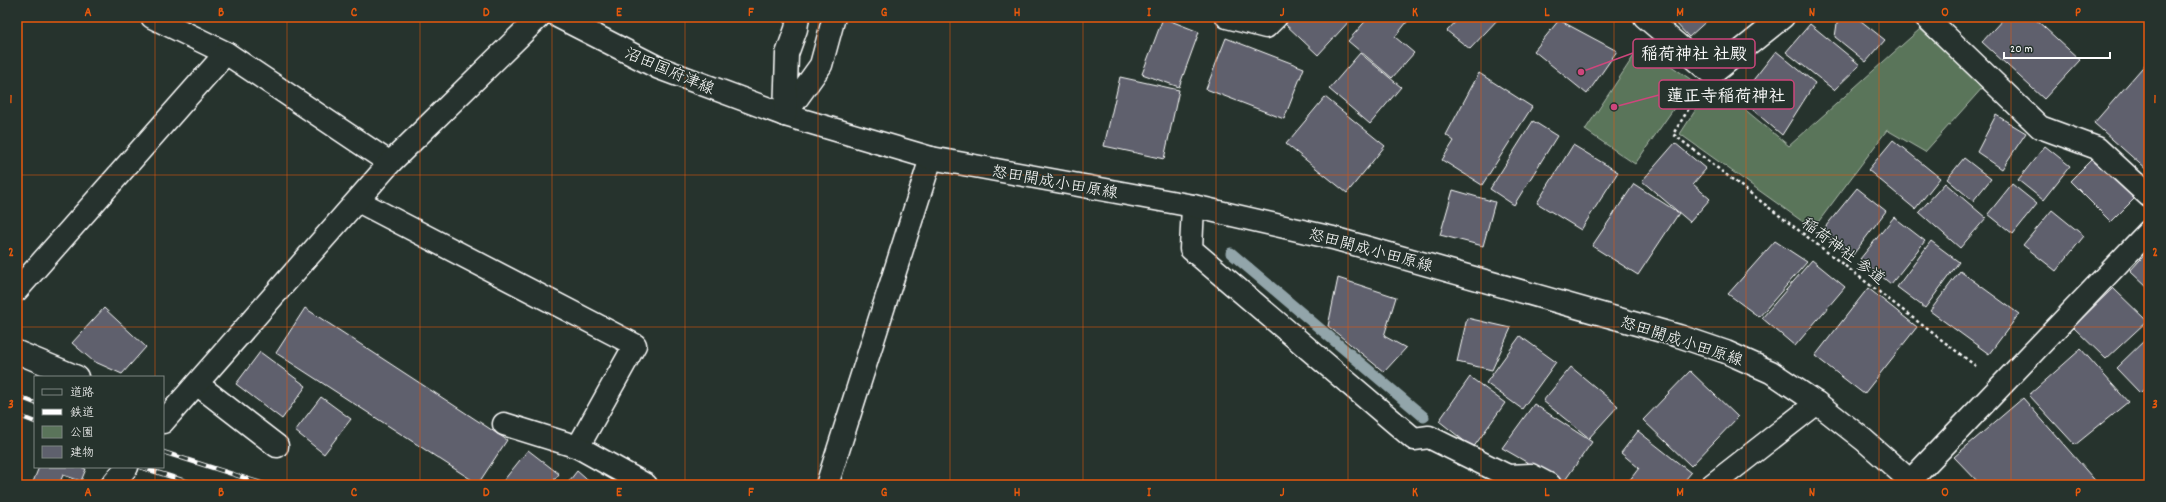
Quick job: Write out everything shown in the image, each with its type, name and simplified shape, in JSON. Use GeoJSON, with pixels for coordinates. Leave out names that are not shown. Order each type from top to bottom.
{"type":"FeatureCollection","features":[{"type":"Feature","properties":{"kind":"main road"},"geometry":{"type":"LineString","coordinates":[[152,17],[226,53],[390,163]]}},
{"type":"Feature","properties":{"kind":"main road"},"geometry":{"type":"LineString","coordinates":[[165,416],[197,384],[390,163],[539,17]]}},
{"type":"Feature","properties":{"kind":"main road","name":"沼田国府津線"},"geometry":{"type":"LineString","coordinates":[[558,17],[659,68],[785,116]]}},
{"type":"Feature","properties":{"kind":"main road"},"geometry":{"type":"LineString","coordinates":[[785,116],[787,54],[796,29],[798,17]]}},
{"type":"Feature","properties":{"kind":"main road"},"geometry":{"type":"LineString","coordinates":[[785,116],[821,65],[834,17]]}},
{"type":"Feature","properties":{"kind":"main road"},"geometry":{"type":"LineString","coordinates":[[1226,17],[1266,27],[1276,17]]}},
{"type":"Feature","properties":{"kind":"main road"},"geometry":{"type":"LineString","coordinates":[[1645,17],[1712,74],[1783,17]]}},
{"type":"Feature","properties":{"kind":"main road"},"geometry":{"type":"LineString","coordinates":[[1926,17],[2040,127],[2097,148],[2149,196]]}},
{"type":"Feature","properties":{"kind":"main road"},"geometry":{"type":"LineString","coordinates":[[17,290],[226,53]]}},
{"type":"Feature","properties":{"kind":"main road","name":"怒田開成小田原線"},"geometry":{"type":"LineString","coordinates":[[785,116],[931,158],[1193,206],[1333,238],[1679,336],[1726,352],[1771,372],[1816,403],[1864,440],[1912,483]]}},
{"type":"Feature","properties":{"kind":"main road"},"geometry":{"type":"LineString","coordinates":[[827,485],[931,158]]}},
{"type":"Feature","properties":{"kind":"main road"},"geometry":{"type":"LineString","coordinates":[[358,201],[635,345],[578,447]]}},
{"type":"Feature","properties":{"kind":"main road"},"geometry":{"type":"LineString","coordinates":[[1193,206],[1191,249],[1414,439],[1429,437],[1505,480],[1531,475],[1550,485]]}},
{"type":"Feature","properties":{"kind":"main road"},"geometry":{"type":"LineString","coordinates":[[1912,483],[2149,231]]}},
{"type":"Feature","properties":{"kind":"main road"},"geometry":{"type":"LineString","coordinates":[[17,352],[75,376]]}},
{"type":"Feature","properties":{"kind":"main road"},"geometry":{"type":"LineString","coordinates":[[197,384],[277,446]]}},
{"type":"Feature","properties":{"kind":"main road"},"geometry":{"type":"LineString","coordinates":[[1712,485],[1816,403]]}},
{"type":"Feature","properties":{"kind":"main road"},"geometry":{"type":"LineString","coordinates":[[504,424],[578,447],[646,485]]}},
{"type":"Feature","properties":{"kind":"main road"},"geometry":{"type":"LineString","coordinates":[[112,485],[126,468]]}},
{"type":"Feature","properties":{"kind":"path","name":"稲荷神社 参道"},"geometry":{"type":"LineString","coordinates":[[1712,74],[1673,134],[2002,386]]}},
{"type":"Feature","properties":{"kind":"green space"},"geometry":{"type":"Polygon","coordinates":[[[1920,29],[1984,86],[1925,152],[1887,130],[1813,229],[1680,134],[1713,83],[1789,146],[1920,29]]]}},
{"type":"Feature","properties":{"kind":"green space"},"geometry":{"type":"Polygon","coordinates":[[[1641,45],[1693,81],[1635,164],[1585,130],[1641,45]]]}},
{"type":"Feature","properties":{"kind":"building"},"geometry":{"type":"Polygon","coordinates":[[[1290,17],[1353,17],[1318,55],[1284,23],[1290,17]]]}},
{"type":"Feature","properties":{"kind":"building"},"geometry":{"type":"Polygon","coordinates":[[[1369,17],[1411,17],[1395,37],[1414,53],[1392,78],[1348,41],[1369,17]]]}},
{"type":"Feature","properties":{"kind":"building"},"geometry":{"type":"Polygon","coordinates":[[[1460,17],[1500,17],[1470,49],[1447,31],[1460,17]]]}},
{"type":"Feature","properties":{"kind":"building"},"geometry":{"type":"Polygon","coordinates":[[[1711,17],[1689,37],[1671,18],[1711,17]]]}},
{"type":"Feature","properties":{"kind":"building"},"geometry":{"type":"Polygon","coordinates":[[[1838,17],[1856,17],[1885,40],[1866,62],[1835,37],[1838,17]]]}},
{"type":"Feature","properties":{"kind":"building"},"geometry":{"type":"Polygon","coordinates":[[[2005,17],[2033,17],[2080,60],[2044,99],[1982,42],[2005,17]]]}},
{"type":"Feature","properties":{"kind":"building"},"geometry":{"type":"Polygon","coordinates":[[[1163,18],[1199,32],[1179,87],[1142,74],[1163,18]]]}},
{"type":"Feature","properties":{"kind":"building"},"geometry":{"type":"Polygon","coordinates":[[[1559,20],[1617,51],[1587,94],[1534,51],[1559,20]]]}},
{"type":"Feature","properties":{"kind":"building"},"geometry":{"type":"Polygon","coordinates":[[[1810,24],[1860,65],[1834,90],[1786,52],[1810,24]]]}},
{"type":"Feature","properties":{"kind":"building"},"geometry":{"type":"Polygon","coordinates":[[[1226,38],[1304,68],[1284,119],[1206,89],[1226,38]]]}},
{"type":"Feature","properties":{"kind":"building"},"geometry":{"type":"Polygon","coordinates":[[[1776,51],[1815,83],[1782,135],[1739,98],[1776,51]]]}},
{"type":"Feature","properties":{"kind":"building"},"geometry":{"type":"Polygon","coordinates":[[[1360,53],[1401,87],[1370,124],[1329,89],[1360,53]]]}},
{"type":"Feature","properties":{"kind":"building"},"geometry":{"type":"Polygon","coordinates":[[[2149,60],[2149,172],[2094,123],[2149,60]]]}},
{"type":"Feature","properties":{"kind":"building"},"geometry":{"type":"Polygon","coordinates":[[[1479,73],[1532,107],[1482,185],[1442,160],[1454,141],[1446,135],[1479,73]]]}},
{"type":"Feature","properties":{"kind":"building"},"geometry":{"type":"Polygon","coordinates":[[[1120,77],[1179,90],[1164,159],[1104,146],[1120,77]]]}},
{"type":"Feature","properties":{"kind":"building"},"geometry":{"type":"Polygon","coordinates":[[[1325,97],[1385,146],[1347,193],[1286,144],[1325,97]]]}},
{"type":"Feature","properties":{"kind":"building"},"geometry":{"type":"Polygon","coordinates":[[[1996,115],[2026,133],[2002,169],[1977,152],[1996,115]]]}},
{"type":"Feature","properties":{"kind":"building"},"geometry":{"type":"Polygon","coordinates":[[[1533,121],[1557,136],[1514,205],[1490,189],[1533,121]]]}},
{"type":"Feature","properties":{"kind":"building"},"geometry":{"type":"Polygon","coordinates":[[[1893,140],[1940,178],[1915,209],[1868,170],[1893,140]]]}},
{"type":"Feature","properties":{"kind":"building"},"geometry":{"type":"Polygon","coordinates":[[[1675,143],[1706,169],[1693,184],[1710,199],[1690,222],[1642,181],[1675,143]]]}},
{"type":"Feature","properties":{"kind":"building"},"geometry":{"type":"Polygon","coordinates":[[[1573,145],[1618,172],[1581,230],[1537,203],[1573,145]]]}},
{"type":"Feature","properties":{"kind":"building"},"geometry":{"type":"Polygon","coordinates":[[[2045,146],[2070,166],[2043,200],[2018,180],[2045,146]]]}},
{"type":"Feature","properties":{"kind":"building"},"geometry":{"type":"Polygon","coordinates":[[[2094,157],[2136,197],[2111,222],[2070,181],[2094,157]]]}},
{"type":"Feature","properties":{"kind":"building"},"geometry":{"type":"Polygon","coordinates":[[[1964,158],[1991,179],[1973,201],[1947,179],[1964,158]]]}},
{"type":"Feature","properties":{"kind":"building"},"geometry":{"type":"Polygon","coordinates":[[[1945,183],[1986,218],[1960,248],[1919,212],[1945,183]]]}},
{"type":"Feature","properties":{"kind":"building"},"geometry":{"type":"Polygon","coordinates":[[[1634,184],[1679,213],[1638,275],[1592,246],[1634,184]]]}},
{"type":"Feature","properties":{"kind":"building"},"geometry":{"type":"Polygon","coordinates":[[[2012,184],[2037,204],[2013,234],[1988,214],[2012,184]]]}},
{"type":"Feature","properties":{"kind":"building"},"geometry":{"type":"Polygon","coordinates":[[[1857,188],[1886,211],[1852,256],[1821,232],[1857,188]]]}},
{"type":"Feature","properties":{"kind":"building"},"geometry":{"type":"Polygon","coordinates":[[[1453,190],[1495,202],[1483,246],[1440,235],[1453,190]]]}},
{"type":"Feature","properties":{"kind":"building"},"geometry":{"type":"Polygon","coordinates":[[[2052,210],[2084,236],[2056,271],[2023,245],[2052,210]]]}},
{"type":"Feature","properties":{"kind":"building"},"geometry":{"type":"Polygon","coordinates":[[[1894,217],[1925,241],[1891,284],[1860,259],[1894,217]]]}},
{"type":"Feature","properties":{"kind":"building"},"geometry":{"type":"Polygon","coordinates":[[[1775,241],[1807,262],[1759,317],[1728,294],[1775,241]]]}},
{"type":"Feature","properties":{"kind":"building"},"geometry":{"type":"Polygon","coordinates":[[[1931,241],[1959,262],[1925,308],[1897,287],[1931,241]]]}},
{"type":"Feature","properties":{"kind":"building"},"geometry":{"type":"Polygon","coordinates":[[[2149,250],[2149,289],[2130,271],[2149,250]]]}},
{"type":"Feature","properties":{"kind":"building"},"geometry":{"type":"Polygon","coordinates":[[[1812,260],[1845,287],[1795,346],[1762,318],[1812,260]]]}},
{"type":"Feature","properties":{"kind":"building"},"geometry":{"type":"Polygon","coordinates":[[[1960,271],[2019,314],[1989,354],[1930,311],[1960,271]]]}},
{"type":"Feature","properties":{"kind":"building"},"geometry":{"type":"Polygon","coordinates":[[[1338,278],[1396,297],[1384,336],[1406,348],[1384,372],[1328,326],[1338,278]]]}},
{"type":"Feature","properties":{"kind":"building"},"geometry":{"type":"Polygon","coordinates":[[[1868,288],[1917,327],[1864,394],[1815,356],[1868,288]]]}},
{"type":"Feature","properties":{"kind":"building"},"geometry":{"type":"Polygon","coordinates":[[[2113,288],[2147,321],[2106,359],[2073,327],[2113,288]]]}},
{"type":"Feature","properties":{"kind":"building"},"geometry":{"type":"Polygon","coordinates":[[[104,308],[146,347],[122,374],[93,361],[72,343],[104,308]]]}},
{"type":"Feature","properties":{"kind":"building"},"geometry":{"type":"Polygon","coordinates":[[[305,308],[507,440],[478,484],[276,353],[305,308]]]}},
{"type":"Feature","properties":{"kind":"building"},"geometry":{"type":"Polygon","coordinates":[[[1467,318],[1511,328],[1492,370],[1457,362],[1467,318]]]}},
{"type":"Feature","properties":{"kind":"building"},"geometry":{"type":"Polygon","coordinates":[[[1520,336],[1556,362],[1522,409],[1486,383],[1520,336]]]}},
{"type":"Feature","properties":{"kind":"building"},"geometry":{"type":"Polygon","coordinates":[[[2149,336],[2149,384],[2140,393],[2116,368],[2149,336]]]}},
{"type":"Feature","properties":{"kind":"building"},"geometry":{"type":"Polygon","coordinates":[[[2081,349],[2128,402],[2075,445],[2029,395],[2081,349]]]}},
{"type":"Feature","properties":{"kind":"building"},"geometry":{"type":"Polygon","coordinates":[[[260,352],[306,386],[282,419],[236,384],[260,352]]]}},
{"type":"Feature","properties":{"kind":"building"},"geometry":{"type":"Polygon","coordinates":[[[1571,367],[1618,406],[1589,438],[1543,401],[1571,367]]]}},
{"type":"Feature","properties":{"kind":"building"},"geometry":{"type":"Polygon","coordinates":[[[1690,371],[1738,417],[1691,466],[1643,420],[1690,371]]]}},
{"type":"Feature","properties":{"kind":"building"},"geometry":{"type":"Polygon","coordinates":[[[1470,377],[1505,403],[1473,448],[1439,421],[1470,377]]]}},
{"type":"Feature","properties":{"kind":"building"},"geometry":{"type":"Polygon","coordinates":[[[321,397],[351,419],[324,454],[295,431],[321,397]]]}},
{"type":"Feature","properties":{"kind":"building"},"geometry":{"type":"Polygon","coordinates":[[[2023,398],[2099,485],[1981,485],[1954,457],[2023,398]]]}},
{"type":"Feature","properties":{"kind":"building"},"geometry":{"type":"Polygon","coordinates":[[[1534,404],[1592,442],[1563,483],[1502,448],[1534,404]]]}},
{"type":"Feature","properties":{"kind":"building"},"geometry":{"type":"Polygon","coordinates":[[[1638,431],[1691,473],[1681,485],[1634,485],[1629,481],[1639,468],[1621,453],[1638,431]]]}},
{"type":"Feature","properties":{"kind":"building"},"geometry":{"type":"Polygon","coordinates":[[[528,450],[559,474],[550,485],[500,485],[528,450]]]}},
{"type":"Feature","properties":{"kind":"building"},"geometry":{"type":"Polygon","coordinates":[[[39,468],[86,469],[81,481],[63,475],[59,485],[40,485],[33,482],[39,468]]]}},
{"type":"Feature","properties":{"kind":"building"},"geometry":{"type":"Polygon","coordinates":[[[577,471],[593,485],[566,485],[577,471]]]}},
{"type":"Feature","properties":{"kind":"waterway"},"geometry":{"type":"LineString","coordinates":[[1231,253],[1424,417]]}},
{"type":"Feature","properties":{"kind":"railway"},"geometry":{"type":"LineString","coordinates":[[17,396],[34,403]]}},
{"type":"Feature","properties":{"kind":"railway"},"geometry":{"type":"LineString","coordinates":[[17,415],[34,422]]}},
{"type":"Feature","properties":{"kind":"railway"},"geometry":{"type":"LineString","coordinates":[[164,452],[267,485]]}},
{"type":"Feature","properties":{"kind":"railway"},"geometry":{"type":"LineString","coordinates":[[143,468],[198,485]]}},
{"type":"Feature","properties":{"kind":"place","name":"稲荷神社 社殿"},"geometry":{"type":"Point","coordinates":[1581,72]}},
{"type":"Feature","properties":{"kind":"place","name":"蓮正寺稲荷神社"},"geometry":{"type":"Point","coordinates":[1614,107]}}]}
